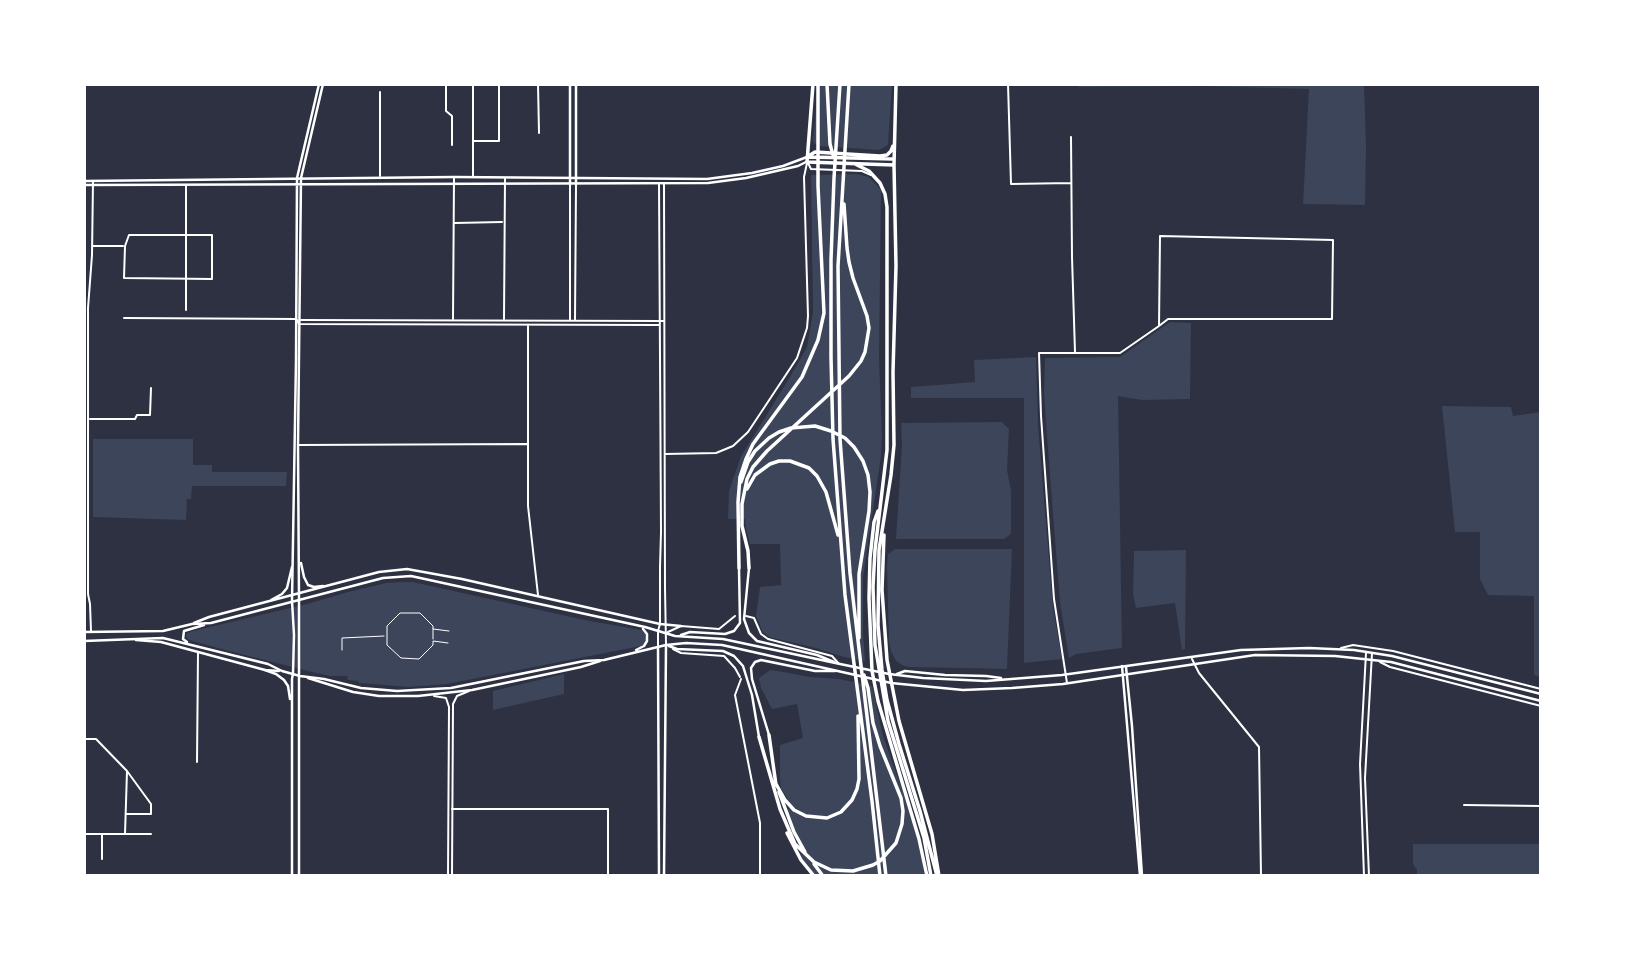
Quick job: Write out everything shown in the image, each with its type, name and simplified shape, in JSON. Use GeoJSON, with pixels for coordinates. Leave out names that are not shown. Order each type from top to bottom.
{"type":"FeatureCollection","features":[{"type":"Feature","properties":{"kind":"highway"},"geometry":{"type":"LineString","coordinates":[[807,160],[815,84]]}},
{"type":"Feature","properties":{"kind":"highway"},"geometry":{"type":"LineString","coordinates":[[739,568],[738,495],[746,459],[753,444],[802,377],[821,329],[824,313],[815,84]]}},
{"type":"Feature","properties":{"kind":"highway"},"geometry":{"type":"LineString","coordinates":[[827,84],[830,144],[835,160]]}},
{"type":"Feature","properties":{"kind":"highway"},"geometry":{"type":"LineString","coordinates":[[839,84],[831,260],[833,439],[841,545],[880,876]]}},
{"type":"Feature","properties":{"kind":"highway"},"geometry":{"type":"LineString","coordinates":[[849,84],[838,266],[840,439],[849,559],[886,876]]}},
{"type":"Feature","properties":{"kind":"highway"},"geometry":{"type":"LineString","coordinates":[[896,84],[894,446],[877,550],[878,625],[887,700],[938,876]]}},
{"type":"Feature","properties":{"kind":"highway"},"geometry":{"type":"LineString","coordinates":[[807,160],[815,152],[887,155],[895,139]]}},
{"type":"Feature","properties":{"kind":"highway"},"geometry":{"type":"LineString","coordinates":[[807,160],[894,162]]}},
{"type":"Feature","properties":{"kind":"highway"},"geometry":{"type":"LineString","coordinates":[[807,160],[855,164],[894,162]]}},
{"type":"Feature","properties":{"kind":"highway"},"geometry":{"type":"LineString","coordinates":[[855,164],[875,176],[885,194],[887,206],[887,450],[880,506],[873,619],[878,668],[888,721],[924,838],[929,876]]}},
{"type":"Feature","properties":{"kind":"highway"},"geometry":{"type":"LineString","coordinates":[[749,568],[743,504],[747,479],[753,467],[849,376],[865,352],[869,328],[853,278],[847,247],[843,188]]}},
{"type":"Feature","properties":{"kind":"highway"},"geometry":{"type":"LineString","coordinates":[[738,495],[748,462],[755,451],[779,432],[815,426],[845,438],[854,447],[868,475],[870,492],[859,574],[859,647]]}},
{"type":"Feature","properties":{"kind":"highway"},"geometry":{"type":"LineString","coordinates":[[743,504],[748,485],[761,469],[770,464],[790,461],[809,468],[822,482],[841,545]]}},
{"type":"Feature","properties":{"kind":"highway"},"geometry":{"type":"LineString","coordinates":[[880,506],[874,522],[870,558],[872,671],[881,712],[929,876]]}},
{"type":"Feature","properties":{"kind":"highway"},"geometry":{"type":"LineString","coordinates":[[884,519],[883,624],[892,674],[891,683],[909,761],[932,834],[938,876]]}},
{"type":"Feature","properties":{"kind":"highway"},"geometry":{"type":"LineString","coordinates":[[780,809],[795,844],[814,862],[824,867],[842,872],[852,871],[880,861],[896,843],[902,824],[901,798],[873,723],[868,688],[860,663]]}},
{"type":"Feature","properties":{"kind":"highway"},"geometry":{"type":"LineString","coordinates":[[776,784],[793,810],[806,816],[827,818],[841,812],[852,800],[857,789],[860,766],[858,697]]}},
{"type":"Feature","properties":{"kind":"highway"},"geometry":{"type":"LineString","coordinates":[[769,735],[776,784],[788,817],[807,854],[823,876]]}},
{"type":"Feature","properties":{"kind":"highway"},"geometry":{"type":"LineString","coordinates":[[759,737],[790,838],[801,860],[814,876]]}},
{"type":"Feature","properties":{"kind":"main road"},"geometry":{"type":"LineString","coordinates":[[299,876],[299,178],[321,84]]}},
{"type":"Feature","properties":{"kind":"main road"},"geometry":{"type":"LineString","coordinates":[[570,84],[570,185]]}},
{"type":"Feature","properties":{"kind":"main road"},"geometry":{"type":"LineString","coordinates":[[576,84],[576,185]]}},
{"type":"Feature","properties":{"kind":"main road"},"geometry":{"type":"LineString","coordinates":[[93,183],[380,177],[707,179],[807,160]]}},
{"type":"Feature","properties":{"kind":"main road"},"geometry":{"type":"LineString","coordinates":[[84,183],[664,184],[728,181],[789,168],[807,160]]}},
{"type":"Feature","properties":{"kind":"main road"},"geometry":{"type":"LineString","coordinates":[[292,876],[292,601],[298,321]]}},
{"type":"Feature","properties":{"kind":"main road"},"geometry":{"type":"LineString","coordinates":[[299,552],[307,583],[314,587],[330,585]]}},
{"type":"Feature","properties":{"kind":"main road"},"geometry":{"type":"LineString","coordinates":[[267,602],[280,596],[287,588],[293,556]]}},
{"type":"Feature","properties":{"kind":"main road"},"geometry":{"type":"LineString","coordinates":[[679,636],[690,632],[725,634],[734,631],[740,623],[739,568]]}},
{"type":"Feature","properties":{"kind":"main road"},"geometry":{"type":"LineString","coordinates":[[749,568],[744,619],[748,633],[757,641],[817,655],[840,664]]}},
{"type":"Feature","properties":{"kind":"main road"},"geometry":{"type":"LineString","coordinates":[[192,624],[209,617],[330,585],[387,571],[407,569],[681,626]]}},
{"type":"Feature","properties":{"kind":"main road"},"geometry":{"type":"LineString","coordinates":[[192,645],[183,639],[183,632],[211,622],[383,578],[411,576],[666,634],[723,639],[872,671],[946,680],[986,681],[1062,674],[1254,649],[1336,649],[1417,662],[1541,694]]}},
{"type":"Feature","properties":{"kind":"main road"},"geometry":{"type":"LineString","coordinates":[[577,605],[591,616]]}},
{"type":"Feature","properties":{"kind":"main road"},"geometry":{"type":"LineString","coordinates":[[84,632],[158,632],[211,622]]}},
{"type":"Feature","properties":{"kind":"main road"},"geometry":{"type":"LineString","coordinates":[[630,653],[644,646],[647,641],[645,630],[635,625]]}},
{"type":"Feature","properties":{"kind":"main road"},"geometry":{"type":"LineString","coordinates":[[84,641],[159,638],[268,664],[282,671]]}},
{"type":"Feature","properties":{"kind":"main road"},"geometry":{"type":"LineString","coordinates":[[136,640],[159,642],[278,675],[288,689],[292,710]]}},
{"type":"Feature","properties":{"kind":"main road"},"geometry":{"type":"LineString","coordinates":[[305,677],[339,689],[370,695],[433,695],[472,690],[581,667],[666,645],[686,643],[722,645],[891,683],[963,690],[1067,683],[1266,655],[1335,656],[1408,666],[1541,701]]}},
{"type":"Feature","properties":{"kind":"main road"},"geometry":{"type":"LineString","coordinates":[[666,645],[677,649],[723,651],[734,656],[743,666],[752,695],[759,737]]}},
{"type":"Feature","properties":{"kind":"main road"},"geometry":{"type":"LineString","coordinates":[[664,876],[666,645]]}},
{"type":"Feature","properties":{"kind":"main road"},"geometry":{"type":"LineString","coordinates":[[658,647],[659,876]]}},
{"type":"Feature","properties":{"kind":"main road"},"geometry":{"type":"LineString","coordinates":[[265,670],[378,690],[434,690],[584,661],[604,660]]}},
{"type":"Feature","properties":{"kind":"main road"},"geometry":{"type":"LineString","coordinates":[[769,735],[752,679],[751,668],[755,662],[761,660],[815,671],[840,671]]}},
{"type":"Feature","properties":{"kind":"main road"},"geometry":{"type":"LineString","coordinates":[[1124,666],[1141,876]]}},
{"type":"Feature","properties":{"kind":"street"},"geometry":{"type":"LineString","coordinates":[[446,84],[446,111],[452,116],[452,145]]}},
{"type":"Feature","properties":{"kind":"street"},"geometry":{"type":"LineString","coordinates":[[473,177],[474,84]]}},
{"type":"Feature","properties":{"kind":"street"},"geometry":{"type":"LineString","coordinates":[[473,141],[499,141],[499,84]]}},
{"type":"Feature","properties":{"kind":"street"},"geometry":{"type":"LineString","coordinates":[[538,84],[539,133]]}},
{"type":"Feature","properties":{"kind":"street"},"geometry":{"type":"LineString","coordinates":[[1008,84],[1011,184],[1072,183]]}},
{"type":"Feature","properties":{"kind":"street"},"geometry":{"type":"LineString","coordinates":[[380,92],[380,177]]}},
{"type":"Feature","properties":{"kind":"street"},"geometry":{"type":"LineString","coordinates":[[1071,137],[1074,353]]}},
{"type":"Feature","properties":{"kind":"street"},"geometry":{"type":"LineString","coordinates":[[807,160],[811,169],[862,171],[875,176]]}},
{"type":"Feature","properties":{"kind":"street"},"geometry":{"type":"LineString","coordinates":[[662,454],[716,453],[733,446],[748,432],[797,358],[808,316],[804,177],[807,160]]}},
{"type":"Feature","properties":{"kind":"street"},"geometry":{"type":"LineString","coordinates":[[453,320],[454,177]]}},
{"type":"Feature","properties":{"kind":"street"},"geometry":{"type":"LineString","coordinates":[[504,322],[505,177]]}},
{"type":"Feature","properties":{"kind":"street"},"geometry":{"type":"LineString","coordinates":[[659,178],[662,323]]}},
{"type":"Feature","properties":{"kind":"street"},"geometry":{"type":"LineString","coordinates":[[664,179],[663,624],[666,645],[681,653],[724,656],[743,679],[735,695],[760,823],[760,876]]}},
{"type":"Feature","properties":{"kind":"street"},"geometry":{"type":"LineString","coordinates":[[91,632],[88,594],[88,308],[93,183]]}},
{"type":"Feature","properties":{"kind":"street"},"geometry":{"type":"LineString","coordinates":[[186,184],[186,310]]}},
{"type":"Feature","properties":{"kind":"street"},"geometry":{"type":"LineString","coordinates":[[570,185],[570,323]]}},
{"type":"Feature","properties":{"kind":"street"},"geometry":{"type":"LineString","coordinates":[[575,322],[576,185]]}},
{"type":"Feature","properties":{"kind":"street"},"geometry":{"type":"LineString","coordinates":[[454,223],[505,222]]}},
{"type":"Feature","properties":{"kind":"street"},"geometry":{"type":"LineString","coordinates":[[129,235],[212,235],[212,279],[124,278],[125,246],[129,235]]}},
{"type":"Feature","properties":{"kind":"street"},"geometry":{"type":"LineString","coordinates":[[1067,683],[1054,599],[1039,353],[1120,353],[1159,326],[1168,319],[1332,319],[1333,240],[1160,236],[1159,326]]}},
{"type":"Feature","properties":{"kind":"street"},"geometry":{"type":"LineString","coordinates":[[92,246],[125,246]]}},
{"type":"Feature","properties":{"kind":"street"},"geometry":{"type":"LineString","coordinates":[[124,318],[570,323]]}},
{"type":"Feature","properties":{"kind":"street"},"geometry":{"type":"LineString","coordinates":[[298,321],[662,323]]}},
{"type":"Feature","properties":{"kind":"street"},"geometry":{"type":"LineString","coordinates":[[528,324],[528,506],[538,596]]}},
{"type":"Feature","properties":{"kind":"street"},"geometry":{"type":"LineString","coordinates":[[89,419],[135,419],[137,415],[150,415],[151,388]]}},
{"type":"Feature","properties":{"kind":"street"},"geometry":{"type":"LineString","coordinates":[[298,445],[528,444]]}},
{"type":"Feature","properties":{"kind":"street"},"geometry":{"type":"LineString","coordinates":[[400,613],[420,613],[433,626],[433,645],[419,659],[401,658],[387,645],[387,636],[387,626],[400,613]]}},
{"type":"Feature","properties":{"kind":"street"},"geometry":{"type":"LineString","coordinates":[[666,634],[681,626],[719,629],[735,616]]}},
{"type":"Feature","properties":{"kind":"street"},"geometry":{"type":"LineString","coordinates":[[747,616],[754,618],[761,634],[768,639],[832,656],[840,664]]}},
{"type":"Feature","properties":{"kind":"street"},"geometry":{"type":"LineString","coordinates":[[658,647],[658,631],[663,624]]}},
{"type":"Feature","properties":{"kind":"street"},"geometry":{"type":"LineString","coordinates":[[433,629],[449,631]]}},
{"type":"Feature","properties":{"kind":"street"},"geometry":{"type":"LineString","coordinates":[[342,650],[342,638],[387,636]]}},
{"type":"Feature","properties":{"kind":"street"},"geometry":{"type":"LineString","coordinates":[[433,641],[448,643]]}},
{"type":"Feature","properties":{"kind":"street"},"geometry":{"type":"LineString","coordinates":[[1336,649],[1353,645],[1381,649],[1541,689]]}},
{"type":"Feature","properties":{"kind":"street"},"geometry":{"type":"LineString","coordinates":[[197,762],[198,652]]}},
{"type":"Feature","properties":{"kind":"street"},"geometry":{"type":"LineString","coordinates":[[1364,876],[1360,764],[1366,652]]}},
{"type":"Feature","properties":{"kind":"street"},"geometry":{"type":"LineString","coordinates":[[1369,876],[1365,778],[1372,653]]}},
{"type":"Feature","properties":{"kind":"street"},"geometry":{"type":"LineString","coordinates":[[1192,657],[1194,664],[1259,747],[1261,876]]}},
{"type":"Feature","properties":{"kind":"street"},"geometry":{"type":"LineString","coordinates":[[1379,661],[1390,667],[1541,706]]}},
{"type":"Feature","properties":{"kind":"street"},"geometry":{"type":"LineString","coordinates":[[1466,670],[1473,677]]}},
{"type":"Feature","properties":{"kind":"street"},"geometry":{"type":"LineString","coordinates":[[450,876],[453,704],[457,696],[472,690]]}},
{"type":"Feature","properties":{"kind":"street"},"geometry":{"type":"LineString","coordinates":[[433,695],[446,698],[449,707],[450,876]]}},
{"type":"Feature","properties":{"kind":"street"},"geometry":{"type":"LineString","coordinates":[[84,739],[96,739],[127,771],[151,804],[151,814],[125,814]]}},
{"type":"Feature","properties":{"kind":"street"},"geometry":{"type":"LineString","coordinates":[[125,834],[127,771]]}},
{"type":"Feature","properties":{"kind":"street"},"geometry":{"type":"LineString","coordinates":[[1464,805],[1541,806]]}},
{"type":"Feature","properties":{"kind":"street"},"geometry":{"type":"LineString","coordinates":[[452,809],[608,809],[608,876]]}},
{"type":"Feature","properties":{"kind":"street"},"geometry":{"type":"LineString","coordinates":[[84,834],[151,834]]}},
{"type":"Feature","properties":{"kind":"street"},"geometry":{"type":"LineString","coordinates":[[102,834],[102,859]]}},
{"type":"Feature","properties":{"kind":"shaded area"},"geometry":{"type":"Polygon","coordinates":[[[818,84],[892,84],[888,145],[879,150],[818,146],[813,142],[818,84]]]}},
{"type":"Feature","properties":{"kind":"shaded area"},"geometry":{"type":"Polygon","coordinates":[[[1078,84],[1364,84],[1365,205],[1303,204],[1309,89],[1079,87],[1078,84]]]}},
{"type":"Feature","properties":{"kind":"shaded area"},"geometry":{"type":"Polygon","coordinates":[[[857,174],[869,177],[881,190],[879,359],[882,434],[863,578],[865,661],[769,637],[763,632],[756,616],[760,587],[781,585],[780,544],[750,544],[745,519],[728,519],[729,491],[741,456],[807,347],[813,312],[811,175],[857,174]]]}},
{"type":"Feature","properties":{"kind":"shaded area"},"geometry":{"type":"Polygon","coordinates":[[[1170,322],[1191,323],[1190,399],[1142,400],[1118,396],[1122,648],[1076,654],[1069,658],[1060,603],[1044,392],[1045,358],[1120,357],[1170,322]]]}},
{"type":"Feature","properties":{"kind":"shaded area"},"geometry":{"type":"Polygon","coordinates":[[[1036,357],[1038,425],[1053,608],[1062,659],[1024,663],[1024,398],[911,398],[911,387],[975,382],[974,360],[1036,357]]]}},
{"type":"Feature","properties":{"kind":"shaded area"},"geometry":{"type":"Polygon","coordinates":[[[1442,406],[1511,407],[1513,416],[1541,412],[1541,677],[1534,675],[1534,596],[1488,595],[1480,579],[1480,532],[1455,532],[1442,406]]]}},
{"type":"Feature","properties":{"kind":"shaded area"},"geometry":{"type":"Polygon","coordinates":[[[1002,422],[1009,429],[1007,470],[1011,491],[1011,534],[1004,539],[896,539],[901,423],[1002,422]]]}},
{"type":"Feature","properties":{"kind":"shaded area"},"geometry":{"type":"Polygon","coordinates":[[[93,439],[193,439],[193,465],[212,465],[212,472],[287,472],[286,486],[192,486],[191,499],[187,499],[186,520],[93,517],[93,439]]]}},
{"type":"Feature","properties":{"kind":"shaded area"},"geometry":{"type":"Polygon","coordinates":[[[895,549],[1012,549],[1007,669],[909,667],[896,661],[889,642],[887,567],[888,554],[895,549]]]}},
{"type":"Feature","properties":{"kind":"shaded area"},"geometry":{"type":"Polygon","coordinates":[[[1186,550],[1185,649],[1182,650],[1175,603],[1136,608],[1133,594],[1134,551],[1186,550]]]}},
{"type":"Feature","properties":{"kind":"shaded area"},"geometry":{"type":"Polygon","coordinates":[[[413,582],[641,630],[645,633],[645,643],[641,646],[447,684],[409,687],[359,683],[348,680],[347,676],[312,672],[186,637],[187,633],[193,631],[348,592],[386,583],[413,582]]]}},
{"type":"Feature","properties":{"kind":"shaded area"},"geometry":{"type":"Polygon","coordinates":[[[770,670],[872,686],[883,736],[910,812],[923,861],[924,876],[815,876],[803,860],[787,810],[792,806],[781,788],[780,745],[803,738],[797,704],[772,709],[761,688],[759,678],[770,670]]]}},
{"type":"Feature","properties":{"kind":"shaded area"},"geometry":{"type":"Polygon","coordinates":[[[564,674],[564,694],[493,710],[493,691],[564,674]]]}},
{"type":"Feature","properties":{"kind":"shaded area"},"geometry":{"type":"Polygon","coordinates":[[[1413,844],[1541,844],[1541,876],[1417,876],[1413,864],[1413,844]]]}}]}
